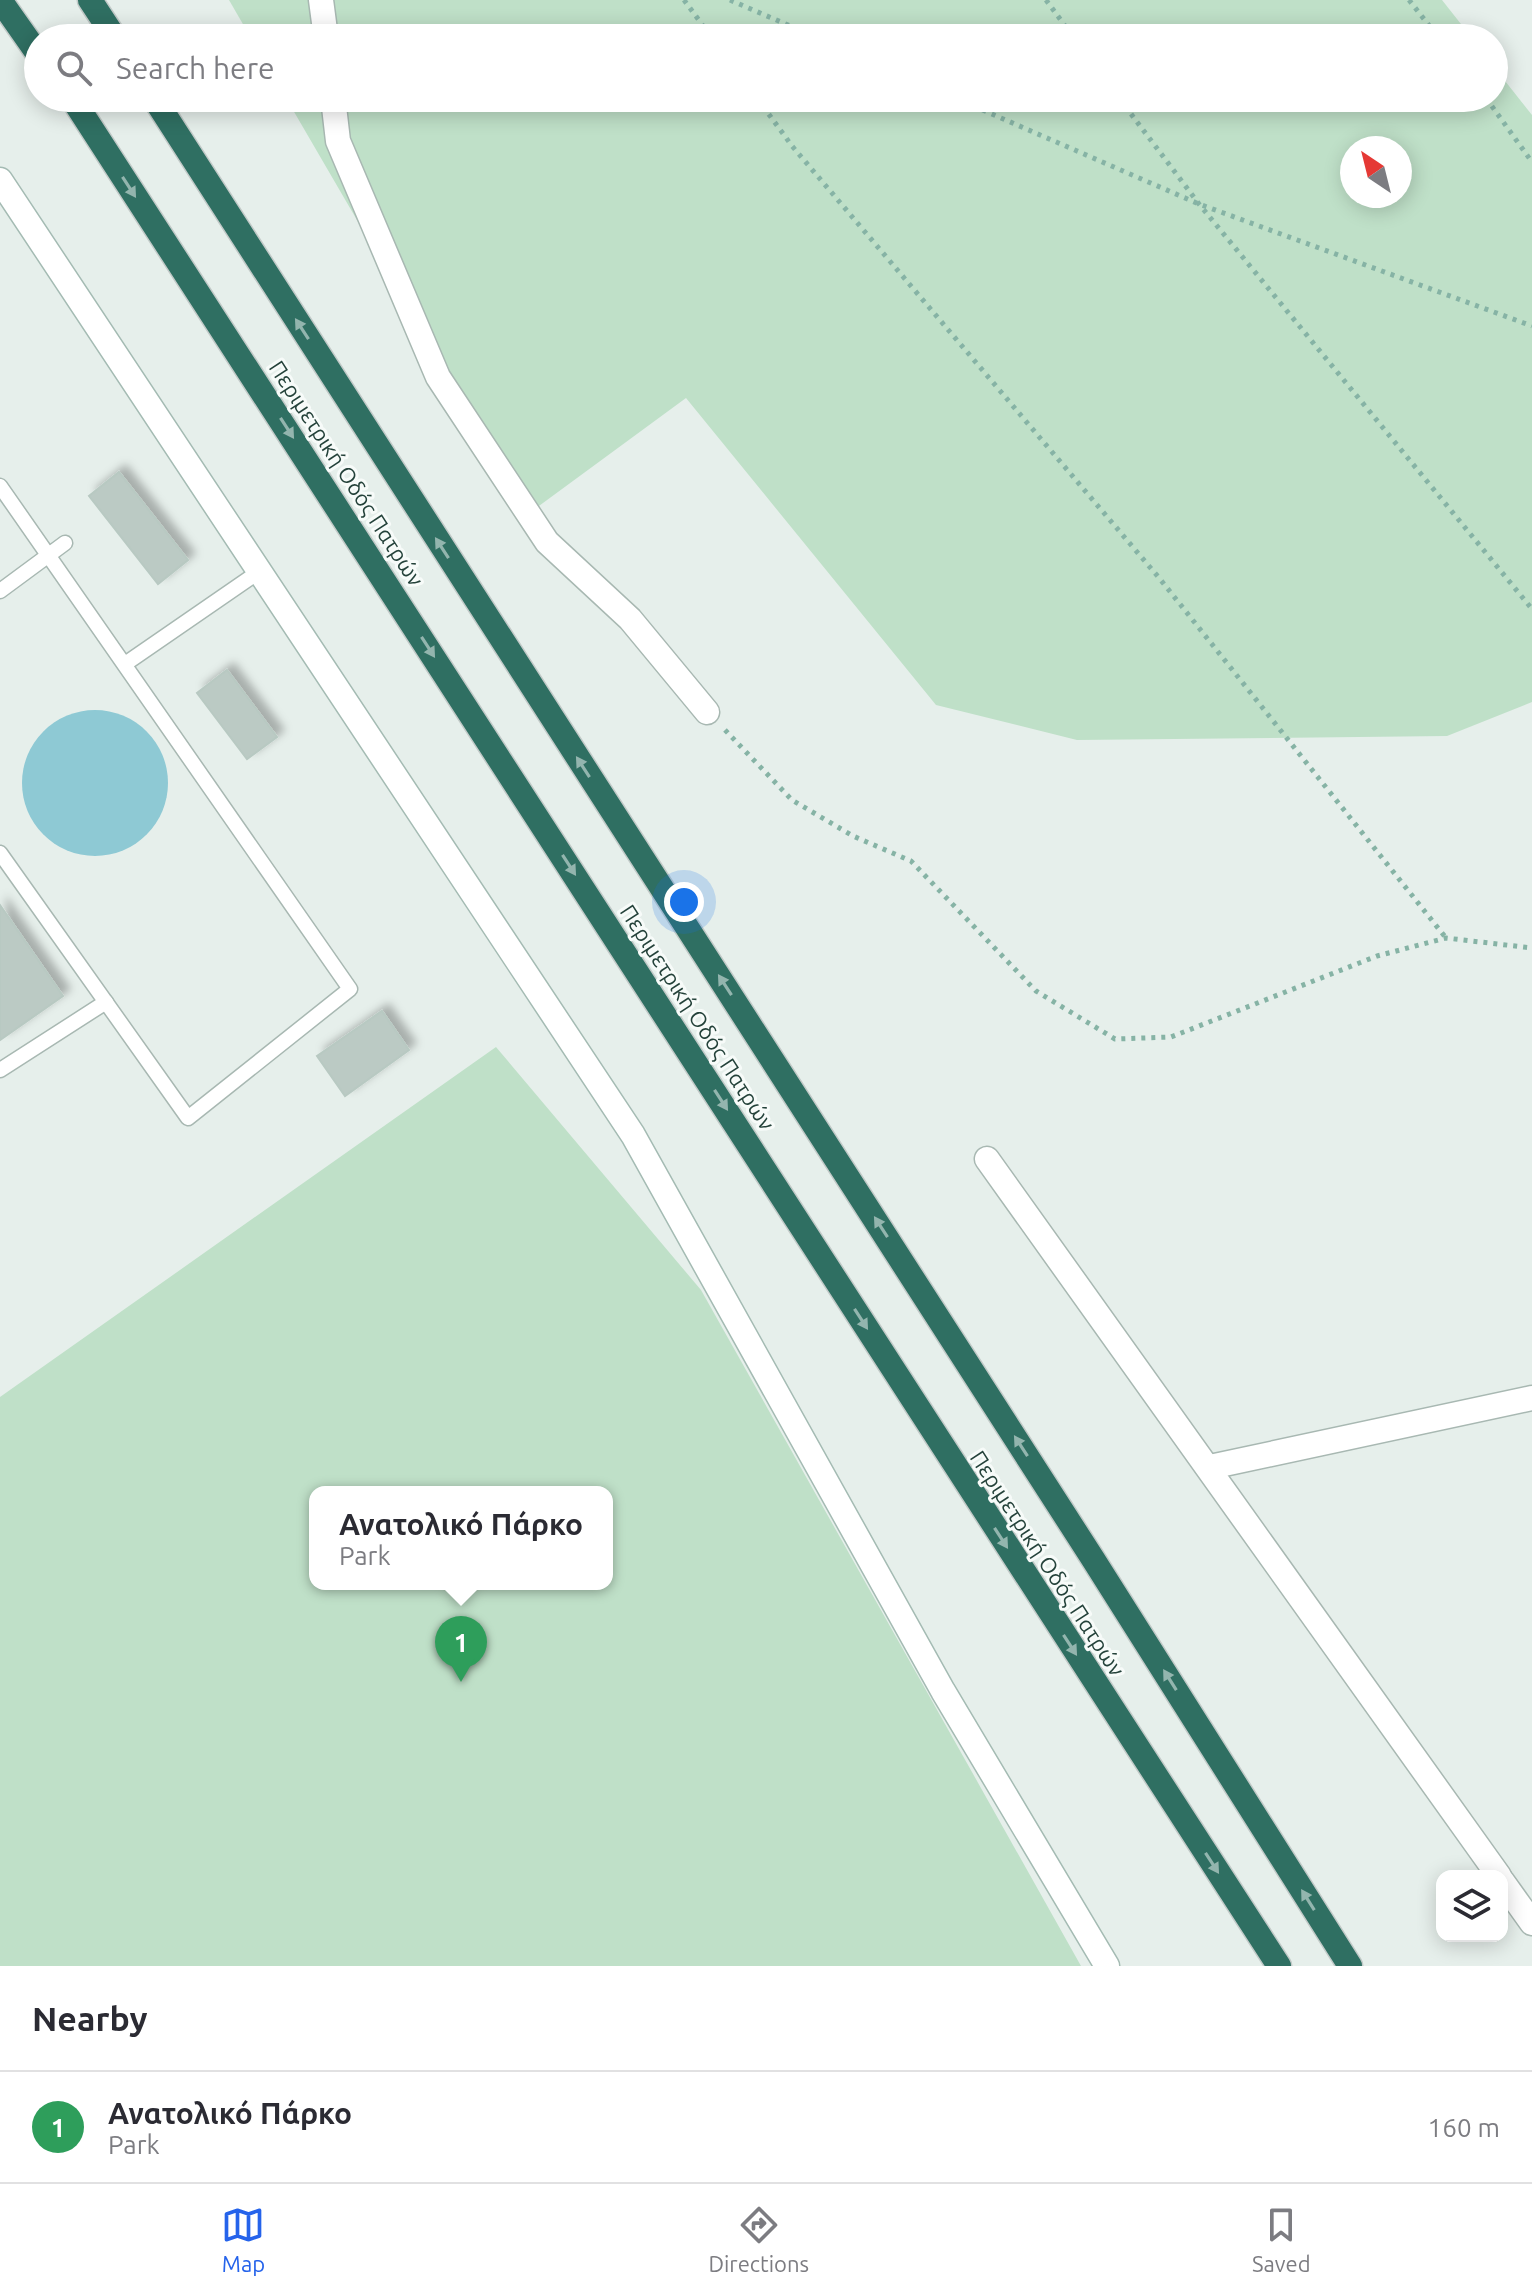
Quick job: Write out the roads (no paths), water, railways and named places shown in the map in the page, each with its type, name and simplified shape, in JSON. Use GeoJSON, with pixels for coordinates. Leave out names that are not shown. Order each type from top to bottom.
{"type":"FeatureCollection","features":[{"type":"Feature","properties":{"kind":"highway"},"geometry":{"type":"LineString","coordinates":[[0,0],[24,34]]}},
{"type":"Feature","properties":{"kind":"highway"},"geometry":{"type":"LineString","coordinates":[[12,0],[27,24]]}},
{"type":"Feature","properties":{"kind":"highway"},"geometry":{"type":"LineString","coordinates":[[90,0],[106,24]]}},
{"type":"Feature","properties":{"kind":"highway","name":"Περιμετρική Οδός Πατρών"},"geometry":{"type":"LineString","coordinates":[[79,112],[1279,1966]]}},
{"type":"Feature","properties":{"kind":"highway","name":"Περιμετρική Οδός Πατρών"},"geometry":{"type":"LineString","coordinates":[[163,112],[1068,1518],[1350,1966]]}},
{"type":"Feature","properties":{"kind":"street"},"geometry":{"type":"LineString","coordinates":[[321,0],[324,24]]}},
{"type":"Feature","properties":{"kind":"street"},"geometry":{"type":"LineString","coordinates":[[335,112],[338,141],[438,377],[547,542],[630,619],[707,712]]}},
{"type":"Feature","properties":{"kind":"street"},"geometry":{"type":"LineString","coordinates":[[0,180],[257,573],[476,895],[633,1135],[943,1691],[1107,1966]]}},
{"type":"Feature","properties":{"kind":"street"},"geometry":{"type":"LineString","coordinates":[[987,1159],[1210,1467],[1494,1870]]}},
{"type":"Feature","properties":{"kind":"street"},"geometry":{"type":"LineString","coordinates":[[1210,1467],[1532,1398]]}},
{"type":"Feature","properties":{"kind":"street"},"geometry":{"type":"LineString","coordinates":[[1508,1889],[1532,1923]]}},
{"type":"Feature","properties":{"kind":"lane"},"geometry":{"type":"LineString","coordinates":[[0,486],[350,989],[188,1118],[0,853]]}},
{"type":"Feature","properties":{"kind":"lane"},"geometry":{"type":"LineString","coordinates":[[0,591],[65,543]]}},
{"type":"Feature","properties":{"kind":"lane"},"geometry":{"type":"LineString","coordinates":[[125,664],[257,573]]}},
{"type":"Feature","properties":{"kind":"lane"},"geometry":{"type":"LineString","coordinates":[[0,1070],[106,1002]]}},
{"type":"Feature","properties":{"kind":"water"},"geometry":{"type":"Polygon","coordinates":[[[95,710],[123,715],[147,731],[163,755],[168,783],[163,811],[147,835],[123,851],[95,856],[67,851],[43,835],[27,811],[22,783],[27,755],[43,731],[67,715],[95,710]]]}},
{"type":"Feature","properties":{"kind":"place","name":"Ανατολικό Πάρκο"},"geometry":{"type":"Point","coordinates":[461,1682]}}]}
